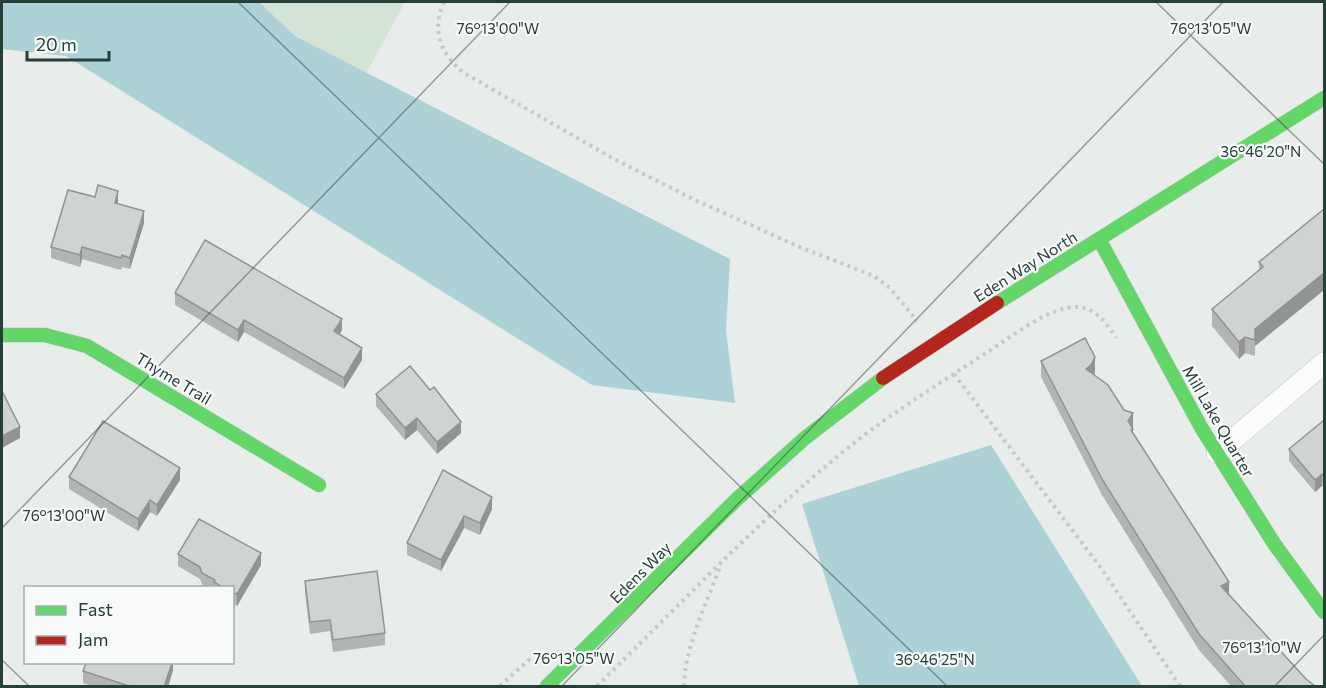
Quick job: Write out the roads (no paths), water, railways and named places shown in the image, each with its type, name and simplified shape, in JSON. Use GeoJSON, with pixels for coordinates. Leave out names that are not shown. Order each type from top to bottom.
{"type":"FeatureCollection","features":[{"type":"Feature","properties":{"kind":"street","name":"Eden Way North"},"geometry":{"type":"LineString","coordinates":[[757,482],[805,438],[872,386],[1324,98]]}},
{"type":"Feature","properties":{"kind":"street","name":"Mill Lake Quarter"},"geometry":{"type":"LineString","coordinates":[[1100,239],[1217,453],[1275,545],[1324,612]]}},
{"type":"Feature","properties":{"kind":"street","name":"Thyme Trail"},"geometry":{"type":"LineString","coordinates":[[2,335],[19,333],[60,336],[87,346],[319,485]]}},
{"type":"Feature","properties":{"kind":"street"},"geometry":{"type":"LineString","coordinates":[[1217,453],[1324,363]]}},
{"type":"Feature","properties":{"kind":"street","name":"Edens Way"},"geometry":{"type":"LineString","coordinates":[[547,687],[757,482]]}},
{"type":"Feature","properties":{"kind":"water"},"geometry":{"type":"Polygon","coordinates":[[[2,2],[259,2],[295,36],[730,259],[726,331],[735,403],[592,385],[66,56],[2,49],[2,2]]]}},
{"type":"Feature","properties":{"kind":"water"},"geometry":{"type":"Polygon","coordinates":[[[991,445],[1142,686],[859,686],[802,504],[991,445]]]}}]}
